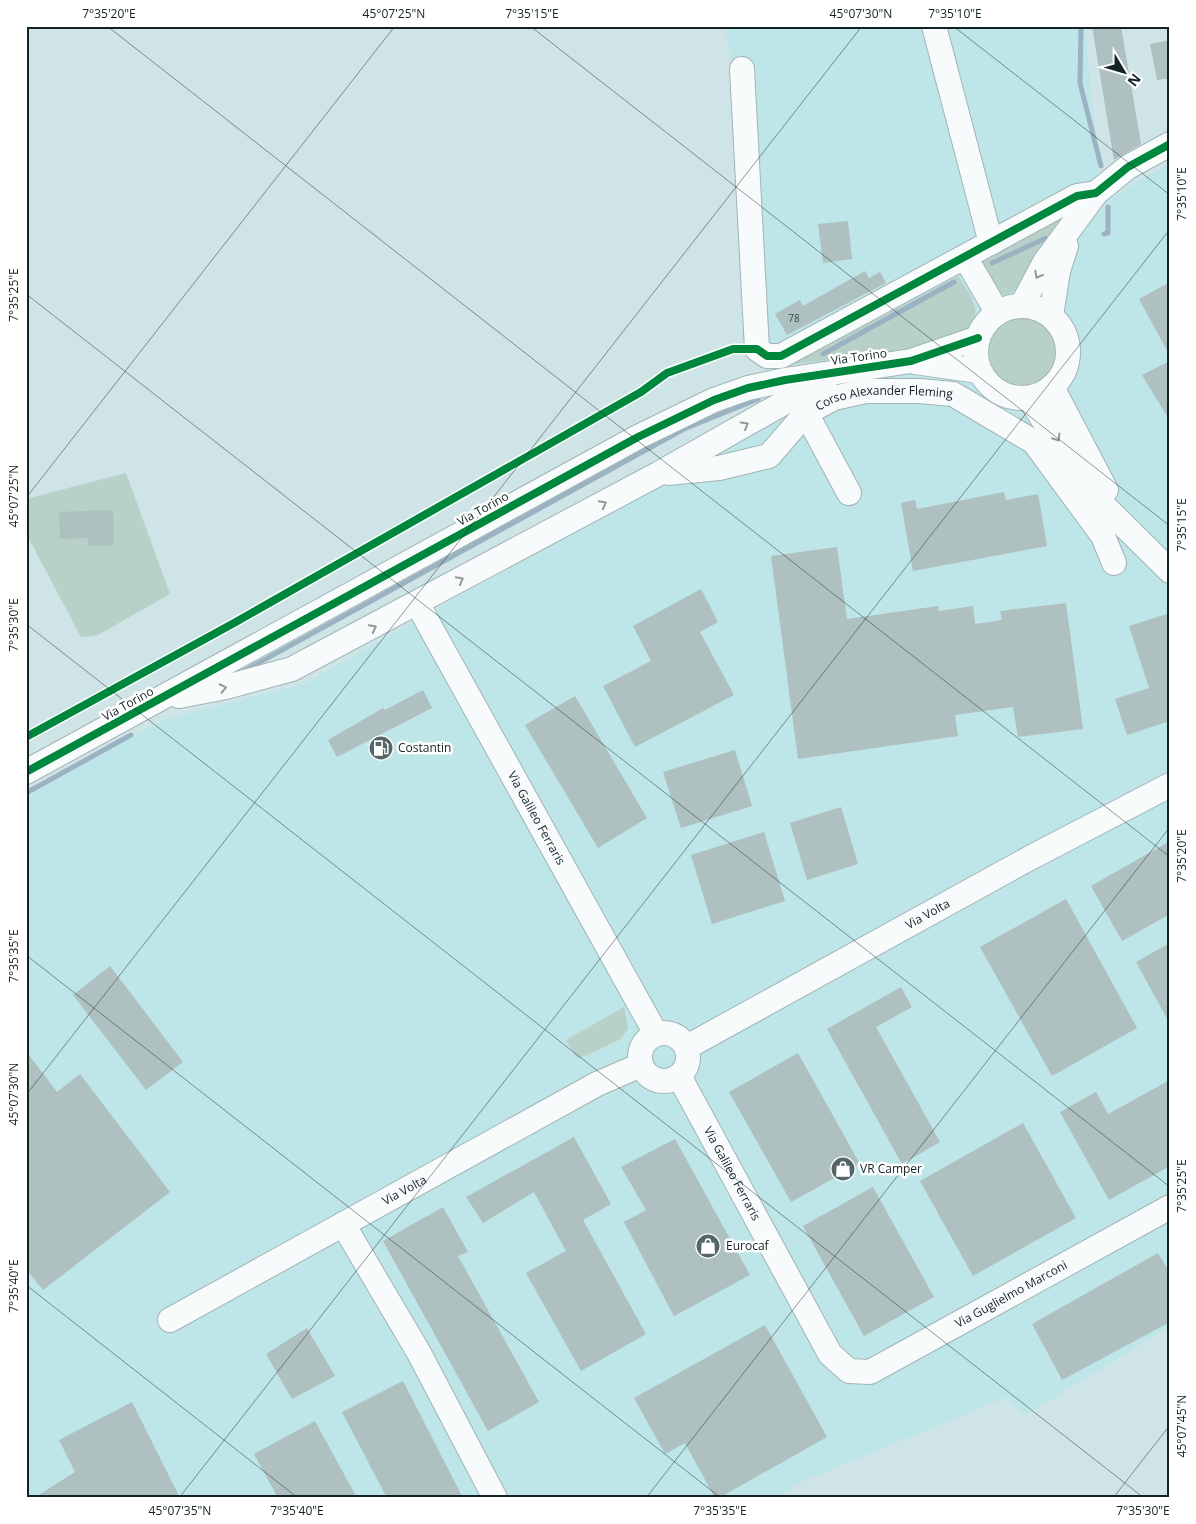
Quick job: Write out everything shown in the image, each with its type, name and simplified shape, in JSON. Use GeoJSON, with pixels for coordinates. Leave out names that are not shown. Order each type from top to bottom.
{"type":"FeatureCollection","features":[{"type":"Feature","properties":{"kind":"street"},"geometry":{"type":"LineString","coordinates":[[934,26],[991,243]]}},
{"type":"Feature","properties":{"kind":"street"},"geometry":{"type":"LineString","coordinates":[[742,69],[758,349],[767,356],[782,356],[1077,196],[1096,193]]}},
{"type":"Feature","properties":{"kind":"street"},"geometry":{"type":"LineString","coordinates":[[1022,305],[1046,262],[1096,193],[1128,167],[1170,144]]}},
{"type":"Feature","properties":{"kind":"street"},"geometry":{"type":"LineString","coordinates":[[1051,316],[1058,271],[1076,221]]}},
{"type":"Feature","properties":{"kind":"street"},"geometry":{"type":"LineString","coordinates":[[965,256],[997,312]]}},
{"type":"Feature","properties":{"kind":"street"},"geometry":{"type":"LineString","coordinates":[[1022,305],[1038,308],[1051,316],[1065,334],[1068,351],[1065,368],[1052,387],[1042,394],[1029,398],[1014,398],[1000,393],[988,384],[979,371],[975,349],[982,328],[997,312],[1022,305]]}},
{"type":"Feature","properties":{"kind":"street","name":"Via Torino"},"geometry":{"type":"LineString","coordinates":[[26,772],[638,437],[714,400],[748,388],[785,380],[911,361],[978,338]]}},
{"type":"Feature","properties":{"kind":"street","name":"Via Torino"},"geometry":{"type":"LineString","coordinates":[[911,361],[979,371]]}},
{"type":"Feature","properties":{"kind":"street"},"geometry":{"type":"LineString","coordinates":[[158,700],[226,687],[292,670],[658,474],[839,371]]}},
{"type":"Feature","properties":{"kind":"street"},"geometry":{"type":"LineString","coordinates":[[1052,387],[1121,523]]}},
{"type":"Feature","properties":{"kind":"street","name":"Corso Alexander Fleming"},"geometry":{"type":"LineString","coordinates":[[658,474],[719,468],[769,456],[806,413],[834,398],[866,391],[919,391],[954,394],[1034,442],[1103,536],[1114,563]]}},
{"type":"Feature","properties":{"kind":"street"},"geometry":{"type":"LineString","coordinates":[[1029,398],[1091,493],[1170,571]]}},
{"type":"Feature","properties":{"kind":"street"},"geometry":{"type":"LineString","coordinates":[[806,413],[848,494]]}},
{"type":"Feature","properties":{"kind":"street","name":"Via Galileo Ferraris"},"geometry":{"type":"LineString","coordinates":[[416,603],[656,1034]]}},
{"type":"Feature","properties":{"kind":"street","name":"Via Volta"},"geometry":{"type":"LineString","coordinates":[[687,1048],[1028,859],[1170,785]]}},
{"type":"Feature","properties":{"kind":"street"},"geometry":{"type":"LineString","coordinates":[[656,1034],[674,1034],[680,1038],[687,1048],[689,1059],[687,1066],[679,1076],[669,1081],[654,1079],[647,1075],[641,1065],[640,1054],[642,1047],[646,1040],[656,1034]]}},
{"type":"Feature","properties":{"kind":"street","name":"Via Volta"},"geometry":{"type":"LineString","coordinates":[[170,1320],[598,1084],[641,1065]]}},
{"type":"Feature","properties":{"kind":"street","name":"Via Galileo Ferraris"},"geometry":{"type":"LineString","coordinates":[[679,1076],[830,1354],[849,1371]]}},
{"type":"Feature","properties":{"kind":"street","name":"Via Guglielmo Marconi"},"geometry":{"type":"LineString","coordinates":[[849,1371],[870,1372],[1170,1207]]}},
{"type":"Feature","properties":{"kind":"street"},"geometry":{"type":"LineString","coordinates":[[343,1224],[418,1353],[495,1498]]}},
{"type":"Feature","properties":{"kind":"shaded area"},"geometry":{"type":"Polygon","coordinates":[[[725,26],[1085,26],[1099,174],[1106,201],[1170,163],[1170,1326],[1024,1416],[1007,1397],[801,1482],[777,1498],[26,1498],[26,797],[163,720],[304,684],[777,416],[748,297],[732,67],[725,26]]]}},
{"type":"Feature","properties":{"kind":"green space"},"geometry":{"type":"Polygon","coordinates":[[[1066,212],[1037,264],[1026,278],[1016,289],[1007,294],[999,292],[981,262],[1066,212]]]}},
{"type":"Feature","properties":{"kind":"green space"},"geometry":{"type":"Polygon","coordinates":[[[958,276],[974,304],[975,311],[971,326],[964,333],[907,351],[793,364],[958,276]]]}},
{"type":"Feature","properties":{"kind":"green space"},"geometry":{"type":"Polygon","coordinates":[[[1024,318],[1045,324],[1055,334],[1061,355],[1055,376],[1045,386],[1024,392],[1003,386],[993,376],[987,355],[993,334],[1003,324],[1024,318]]]}},
{"type":"Feature","properties":{"kind":"green space"},"geometry":{"type":"Polygon","coordinates":[[[126,473],[170,594],[98,635],[81,637],[26,533],[26,499],[126,473]]]}},
{"type":"Feature","properties":{"kind":"green space"},"geometry":{"type":"Polygon","coordinates":[[[624,1007],[628,1028],[621,1039],[578,1059],[566,1040],[624,1007]]]}},
{"type":"Feature","properties":{"kind":"building"},"geometry":{"type":"Polygon","coordinates":[[[1092,26],[1121,26],[1141,144],[1114,160],[1092,26]]]}},
{"type":"Feature","properties":{"kind":"building"},"geometry":{"type":"Polygon","coordinates":[[[1170,40],[1170,78],[1157,80],[1150,44],[1170,40]]]}},
{"type":"Feature","properties":{"kind":"building"},"geometry":{"type":"Polygon","coordinates":[[[848,221],[852,259],[823,263],[818,224],[848,221]]]}},
{"type":"Feature","properties":{"kind":"building"},"geometry":{"type":"Polygon","coordinates":[[[865,271],[869,278],[880,272],[886,283],[787,335],[775,314],[800,300],[803,306],[865,271]]]}},
{"type":"Feature","properties":{"kind":"building"},"geometry":{"type":"Polygon","coordinates":[[[1170,282],[1170,356],[1139,299],[1170,282]]]}},
{"type":"Feature","properties":{"kind":"building"},"geometry":{"type":"Polygon","coordinates":[[[1170,361],[1170,421],[1142,375],[1170,361]]]}},
{"type":"Feature","properties":{"kind":"building"},"geometry":{"type":"Polygon","coordinates":[[[1004,492],[1006,500],[1038,494],[1047,546],[913,571],[901,503],[915,500],[917,509],[1004,492]]]}},
{"type":"Feature","properties":{"kind":"building"},"geometry":{"type":"Polygon","coordinates":[[[113,510],[114,545],[89,546],[88,538],[60,539],[59,512],[113,510]]]}},
{"type":"Feature","properties":{"kind":"building"},"geometry":{"type":"Polygon","coordinates":[[[837,547],[847,619],[938,606],[939,611],[973,606],[975,624],[1002,620],[1000,611],[1066,603],[1083,729],[1018,737],[1013,707],[955,715],[958,736],[798,759],[771,556],[837,547]]]}},
{"type":"Feature","properties":{"kind":"building"},"geometry":{"type":"Polygon","coordinates":[[[701,589],[718,622],[700,632],[734,695],[635,747],[603,686],[651,661],[633,626],[701,589]]]}},
{"type":"Feature","properties":{"kind":"building"},"geometry":{"type":"Polygon","coordinates":[[[1170,613],[1170,721],[1127,735],[1115,699],[1149,688],[1129,626],[1170,613]]]}},
{"type":"Feature","properties":{"kind":"building"},"geometry":{"type":"Polygon","coordinates":[[[423,690],[432,708],[337,757],[328,740],[383,708],[385,710],[423,690]]]}},
{"type":"Feature","properties":{"kind":"building"},"geometry":{"type":"Polygon","coordinates":[[[575,696],[647,818],[598,848],[525,725],[575,696]]]}},
{"type":"Feature","properties":{"kind":"building"},"geometry":{"type":"Polygon","coordinates":[[[735,750],[752,806],[681,828],[663,772],[735,750]]]}},
{"type":"Feature","properties":{"kind":"building"},"geometry":{"type":"Polygon","coordinates":[[[841,807],[858,864],[807,880],[790,823],[841,807]]]}},
{"type":"Feature","properties":{"kind":"building"},"geometry":{"type":"Polygon","coordinates":[[[764,832],[785,901],[712,924],[691,855],[764,832]]]}},
{"type":"Feature","properties":{"kind":"building"},"geometry":{"type":"Polygon","coordinates":[[[1170,841],[1170,914],[1122,941],[1091,886],[1170,841]]]}},
{"type":"Feature","properties":{"kind":"building"},"geometry":{"type":"Polygon","coordinates":[[[1066,899],[1137,1028],[1052,1076],[980,947],[1066,899]]]}},
{"type":"Feature","properties":{"kind":"building"},"geometry":{"type":"Polygon","coordinates":[[[1170,943],[1170,1024],[1136,962],[1170,943]]]}},
{"type":"Feature","properties":{"kind":"building"},"geometry":{"type":"Polygon","coordinates":[[[110,966],[183,1062],[146,1090],[73,995],[110,966]]]}},
{"type":"Feature","properties":{"kind":"building"},"geometry":{"type":"Polygon","coordinates":[[[901,987],[912,1007],[876,1027],[940,1142],[902,1164],[827,1029],[901,987]]]}},
{"type":"Feature","properties":{"kind":"building"},"geometry":{"type":"Polygon","coordinates":[[[26,1051],[57,1092],[80,1074],[170,1192],[43,1290],[26,1269],[26,1051]]]}},
{"type":"Feature","properties":{"kind":"building"},"geometry":{"type":"Polygon","coordinates":[[[798,1053],[860,1164],[791,1202],[729,1092],[798,1053]]]}},
{"type":"Feature","properties":{"kind":"building"},"geometry":{"type":"Polygon","coordinates":[[[1170,1080],[1170,1166],[1109,1200],[1060,1112],[1096,1092],[1108,1114],[1170,1080]]]}},
{"type":"Feature","properties":{"kind":"building"},"geometry":{"type":"Polygon","coordinates":[[[1023,1123],[1076,1218],[973,1276],[920,1181],[1023,1123]]]}},
{"type":"Feature","properties":{"kind":"building"},"geometry":{"type":"Polygon","coordinates":[[[574,1137],[611,1204],[583,1220],[646,1334],[581,1371],[526,1273],[566,1251],[534,1192],[483,1223],[466,1197],[574,1137]]]}},
{"type":"Feature","properties":{"kind":"building"},"geometry":{"type":"Polygon","coordinates":[[[675,1139],[750,1275],[674,1316],[624,1222],[646,1210],[621,1167],[675,1139]]]}},
{"type":"Feature","properties":{"kind":"building"},"geometry":{"type":"Polygon","coordinates":[[[873,1187],[934,1297],[864,1336],[803,1226],[873,1187]]]}},
{"type":"Feature","properties":{"kind":"building"},"geometry":{"type":"Polygon","coordinates":[[[443,1207],[468,1252],[458,1256],[539,1402],[488,1431],[383,1241],[443,1207]]]}},
{"type":"Feature","properties":{"kind":"building"},"geometry":{"type":"Polygon","coordinates":[[[1158,1253],[1170,1273],[1170,1322],[1062,1380],[1032,1324],[1158,1253]]]}},
{"type":"Feature","properties":{"kind":"building"},"geometry":{"type":"Polygon","coordinates":[[[765,1325],[827,1437],[719,1498],[715,1498],[685,1443],[665,1454],[634,1398],[765,1325]]]}},
{"type":"Feature","properties":{"kind":"building"},"geometry":{"type":"Polygon","coordinates":[[[307,1328],[335,1376],[292,1399],[266,1354],[307,1328]]]}},
{"type":"Feature","properties":{"kind":"building"},"geometry":{"type":"Polygon","coordinates":[[[403,1381],[463,1498],[387,1498],[342,1412],[403,1381]]]}},
{"type":"Feature","properties":{"kind":"building"},"geometry":{"type":"Polygon","coordinates":[[[132,1402],[180,1498],[34,1498],[75,1472],[59,1440],[132,1402]]]}},
{"type":"Feature","properties":{"kind":"building"},"geometry":{"type":"Polygon","coordinates":[[[315,1421],[357,1498],[278,1498],[254,1454],[315,1421]]]}},
{"type":"Feature","properties":{"kind":"waterway"},"geometry":{"type":"LineString","coordinates":[[1081,26],[1080,83],[1101,166]]}},
{"type":"Feature","properties":{"kind":"waterway"},"geometry":{"type":"LineString","coordinates":[[1104,234],[1108,233],[1108,207]]}},
{"type":"Feature","properties":{"kind":"waterway"},"geometry":{"type":"LineString","coordinates":[[992,263],[1046,238]]}},
{"type":"Feature","properties":{"kind":"waterway"},"geometry":{"type":"LineString","coordinates":[[823,354],[954,282]]}},
{"type":"Feature","properties":{"kind":"waterway"},"geometry":{"type":"LineString","coordinates":[[244,671],[684,429],[758,399]]}},
{"type":"Feature","properties":{"kind":"waterway"},"geometry":{"type":"LineString","coordinates":[[26,793],[131,735]]}},
{"type":"Feature","properties":{"kind":"cycle path"},"geometry":{"type":"LineString","coordinates":[[26,737],[234,623],[641,392],[667,373],[733,349],[757,349],[767,356],[781,356],[1077,196],[1096,193],[1128,167],[1170,144]]}},
{"type":"Feature","properties":{"kind":"cycle path"},"geometry":{"type":"LineString","coordinates":[[26,772],[638,437],[714,400],[748,388],[785,380],[911,361],[978,338]]}},
{"type":"Feature","properties":{"kind":"place","name":"Costantin"},"geometry":{"type":"Point","coordinates":[381,748]}},
{"type":"Feature","properties":{"kind":"place","name":"VR Camper"},"geometry":{"type":"Point","coordinates":[843,1169]}},
{"type":"Feature","properties":{"kind":"place","name":"Eurocaf"},"geometry":{"type":"Point","coordinates":[708,1246]}}]}
